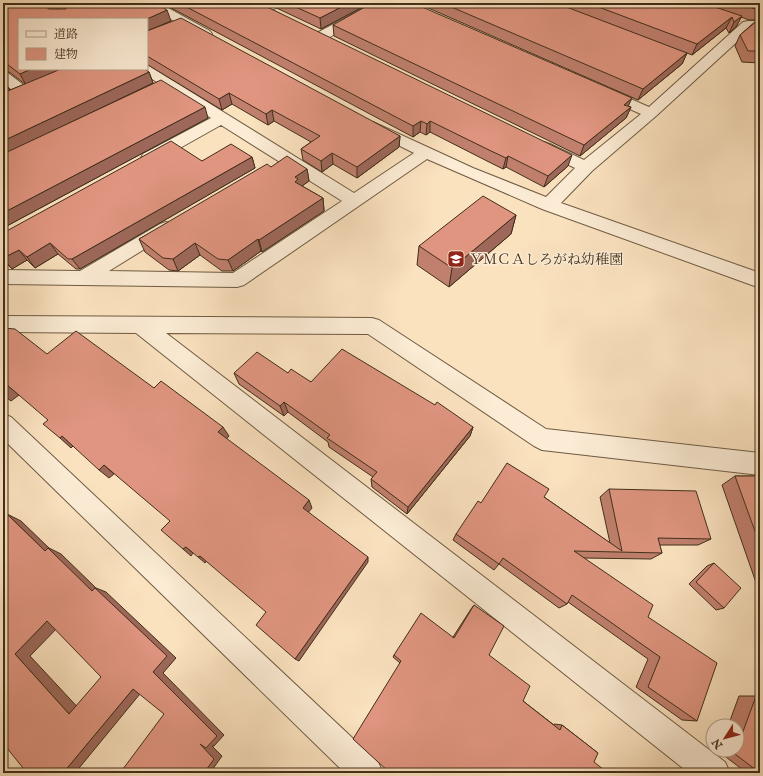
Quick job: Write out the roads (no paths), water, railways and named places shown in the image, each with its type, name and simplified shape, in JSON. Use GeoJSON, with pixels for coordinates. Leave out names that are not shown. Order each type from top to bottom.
{"type":"FeatureCollection","features":[{"type":"Feature","properties":{"kind":"street"},"geometry":{"type":"LineString","coordinates":[[150,3],[176,25],[217,40]]}},
{"type":"Feature","properties":{"kind":"street"},"geometry":{"type":"LineString","coordinates":[[320,36],[382,3]]}},
{"type":"Feature","properties":{"kind":"street"},"geometry":{"type":"LineString","coordinates":[[734,20],[754,25]]}},
{"type":"Feature","properties":{"kind":"street"},"geometry":{"type":"LineString","coordinates":[[548,205],[586,167],[754,25]]}},
{"type":"Feature","properties":{"kind":"street"},"geometry":{"type":"LineString","coordinates":[[306,30],[334,43]]}},
{"type":"Feature","properties":{"kind":"street"},"geometry":{"type":"LineString","coordinates":[[689,60],[704,66]]}},
{"type":"Feature","properties":{"kind":"street"},"geometry":{"type":"LineString","coordinates":[[145,70],[159,86],[222,118],[279,162],[354,201]]}},
{"type":"Feature","properties":{"kind":"street"},"geometry":{"type":"LineString","coordinates":[[3,76],[31,90],[10,99]]}},
{"type":"Feature","properties":{"kind":"street"},"geometry":{"type":"LineString","coordinates":[[587,85],[651,113]]}},
{"type":"Feature","properties":{"kind":"street"},"geometry":{"type":"LineString","coordinates":[[134,166],[222,118]]}},
{"type":"Feature","properties":{"kind":"street"},"geometry":{"type":"LineString","coordinates":[[359,119],[425,153],[548,205],[760,281]]}},
{"type":"Feature","properties":{"kind":"street"},"geometry":{"type":"LineString","coordinates":[[530,140],[586,167]]}},
{"type":"Feature","properties":{"kind":"street"},"geometry":{"type":"LineString","coordinates":[[3,277],[237,280],[425,153]]}},
{"type":"Feature","properties":{"kind":"street"},"geometry":{"type":"LineString","coordinates":[[83,278],[177,222]]}},
{"type":"Feature","properties":{"kind":"street"},"geometry":{"type":"LineString","coordinates":[[3,324],[372,326],[542,440],[760,464]]}},
{"type":"Feature","properties":{"kind":"street"},"geometry":{"type":"LineString","coordinates":[[140,325],[714,773]]}},
{"type":"Feature","properties":{"kind":"street"},"geometry":{"type":"LineString","coordinates":[[3,424],[367,773]]}},
{"type":"Feature","properties":{"kind":"place","name":"ＹＭＣＡしろがね幼稚園"},"geometry":{"type":"Point","coordinates":[456,259]}}]}
